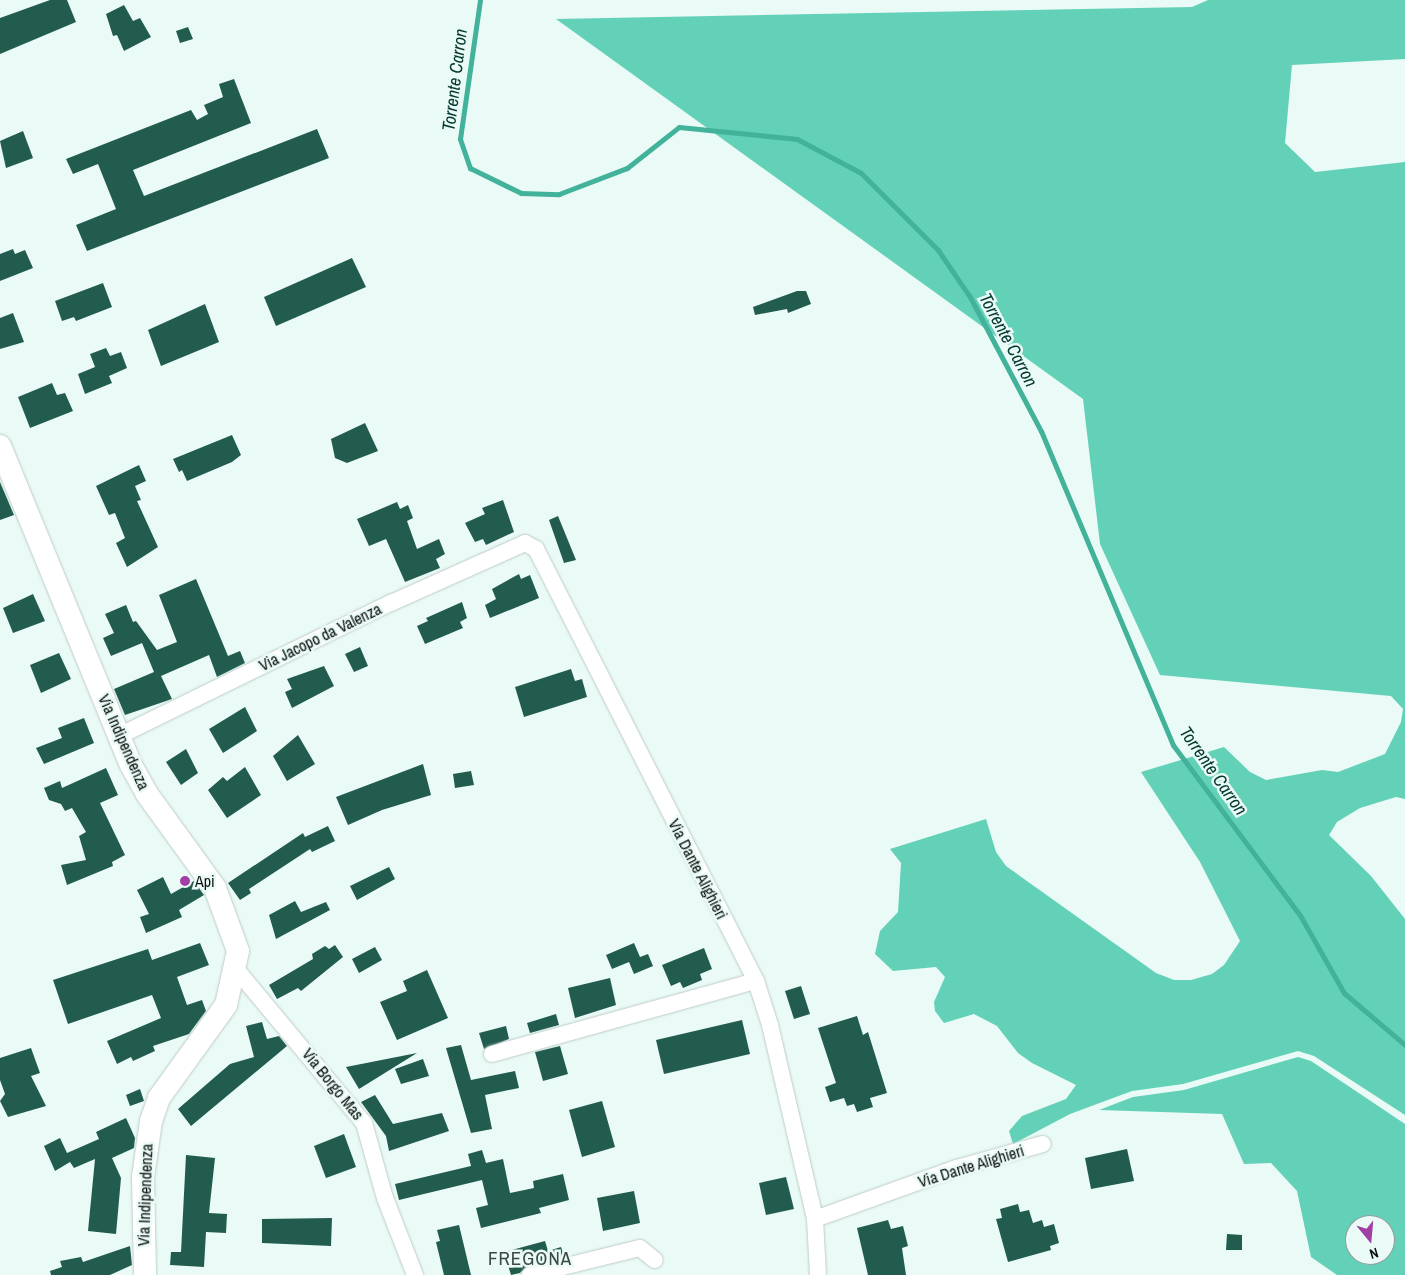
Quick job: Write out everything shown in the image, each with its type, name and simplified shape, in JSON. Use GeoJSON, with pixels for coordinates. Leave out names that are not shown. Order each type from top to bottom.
{"type":"FeatureCollection","features":[{"type":"Feature","properties":{"kind":"main road","name":"Via Indipendenza"},"geometry":{"type":"LineString","coordinates":[[0,446],[119,736],[147,794],[215,888],[238,951],[236,969],[226,1005],[159,1098],[151,1121],[142,1177],[145,1275]]}},
{"type":"Feature","properties":{"kind":"street","name":"Via Jacopo da Valenza"},"geometry":{"type":"LineString","coordinates":[[119,736],[326,633],[525,543]]}},
{"type":"Feature","properties":{"kind":"street","name":"Via Dante Alighieri"},"geometry":{"type":"LineString","coordinates":[[525,543],[536,549],[756,981],[770,1025],[816,1226],[957,1168],[1043,1144]]}},
{"type":"Feature","properties":{"kind":"street","name":"Via Borgo Mas"},"geometry":{"type":"LineString","coordinates":[[236,969],[364,1123],[385,1198],[415,1275]]}},
{"type":"Feature","properties":{"kind":"street"},"geometry":{"type":"LineString","coordinates":[[492,1054],[756,981]]}},
{"type":"Feature","properties":{"kind":"street"},"geometry":{"type":"LineString","coordinates":[[816,1226],[818,1275]]}},
{"type":"Feature","properties":{"kind":"street"},"geometry":{"type":"LineString","coordinates":[[530,1275],[640,1248],[655,1260]]}},
{"type":"Feature","properties":{"kind":"green space"},"geometry":{"type":"Polygon","coordinates":[[[1208,0],[1405,0],[1405,59],[1292,65],[1285,143],[1315,172],[1405,162],[1405,799],[1396,797],[1360,808],[1337,822],[1329,835],[1371,876],[1405,919],[1405,1115],[1314,1056],[1298,1051],[1183,1084],[1132,1091],[1070,1114],[1013,1144],[1009,1131],[1022,1116],[1066,1099],[1076,1085],[1032,1063],[1018,1053],[997,1026],[974,1014],[944,1023],[935,1011],[934,1002],[945,977],[936,967],[893,971],[875,954],[880,931],[898,912],[901,863],[890,849],[986,819],[996,852],[1006,866],[1156,973],[1174,980],[1191,980],[1212,974],[1224,965],[1240,941],[1200,862],[1141,772],[1224,747],[1250,772],[1266,780],[1322,770],[1338,772],[1385,754],[1401,722],[1403,709],[1391,696],[1160,675],[1100,544],[1083,399],[556,19],[1192,7],[1208,0]]]}},
{"type":"Feature","properties":{"kind":"green space"},"geometry":{"type":"Polygon","coordinates":[[[1298,1057],[1311,1061],[1405,1124],[1405,1275],[1337,1275],[1311,1257],[1297,1191],[1271,1163],[1244,1164],[1222,1114],[1099,1110],[1133,1097],[1184,1090],[1298,1057]]]}},
{"type":"Feature","properties":{"kind":"building"},"geometry":{"type":"Polygon","coordinates":[[[50,0],[67,0],[76,22],[0,54],[0,18],[50,0]]]}},
{"type":"Feature","properties":{"kind":"building"},"geometry":{"type":"Polygon","coordinates":[[[124,5],[133,21],[140,18],[151,37],[124,51],[117,35],[113,36],[106,14],[124,5]]]}},
{"type":"Feature","properties":{"kind":"building"},"geometry":{"type":"Polygon","coordinates":[[[188,27],[193,39],[180,43],[176,31],[188,27]]]}},
{"type":"Feature","properties":{"kind":"building"},"geometry":{"type":"Polygon","coordinates":[[[234,79],[251,123],[133,170],[144,196],[317,129],[329,158],[87,251],[76,225],[116,209],[98,164],[73,174],[66,159],[191,110],[197,120],[208,114],[204,105],[223,97],[219,84],[234,79]]]}},
{"type":"Feature","properties":{"kind":"building"},"geometry":{"type":"Polygon","coordinates":[[[23,131],[33,158],[6,168],[0,141],[23,131]]]}},
{"type":"Feature","properties":{"kind":"building"},"geometry":{"type":"Polygon","coordinates":[[[13,249],[15,254],[25,250],[33,268],[0,281],[0,254],[13,249]]]}},
{"type":"Feature","properties":{"kind":"building"},"geometry":{"type":"Polygon","coordinates":[[[352,258],[366,287],[276,326],[264,297],[352,258]]]}},
{"type":"Feature","properties":{"kind":"building"},"geometry":{"type":"Polygon","coordinates":[[[103,283],[112,307],[76,321],[74,317],[62,321],[55,301],[103,283]]]}},
{"type":"Feature","properties":{"kind":"building"},"geometry":{"type":"Polygon","coordinates":[[[797,291],[806,291],[811,304],[788,313],[787,309],[755,315],[753,307],[797,291]]]}},
{"type":"Feature","properties":{"kind":"building"},"geometry":{"type":"Polygon","coordinates":[[[205,304],[219,342],[161,366],[148,330],[205,304]]]}},
{"type":"Feature","properties":{"kind":"building"},"geometry":{"type":"Polygon","coordinates":[[[13,313],[24,342],[0,349],[0,318],[13,313]]]}},
{"type":"Feature","properties":{"kind":"building"},"geometry":{"type":"Polygon","coordinates":[[[106,348],[110,356],[121,352],[127,368],[109,376],[112,383],[85,394],[78,374],[95,367],[90,354],[106,348]]]}},
{"type":"Feature","properties":{"kind":"building"},"geometry":{"type":"Polygon","coordinates":[[[52,383],[57,395],[65,393],[73,411],[30,428],[18,397],[52,383]]]}},
{"type":"Feature","properties":{"kind":"building"},"geometry":{"type":"Polygon","coordinates":[[[365,423],[378,451],[347,463],[335,458],[331,439],[365,423]]]}},
{"type":"Feature","properties":{"kind":"building"},"geometry":{"type":"Polygon","coordinates":[[[232,435],[241,455],[232,462],[187,481],[182,470],[179,472],[173,459],[232,435]]]}},
{"type":"Feature","properties":{"kind":"building"},"geometry":{"type":"Polygon","coordinates":[[[139,465],[146,481],[135,486],[141,500],[137,501],[158,547],[127,567],[116,543],[125,538],[115,513],[109,515],[96,486],[139,465]]]}},
{"type":"Feature","properties":{"kind":"building"},"geometry":{"type":"Polygon","coordinates":[[[0,482],[14,515],[0,520],[0,482]]]}},
{"type":"Feature","properties":{"kind":"building"},"geometry":{"type":"Polygon","coordinates":[[[503,500],[514,532],[486,545],[483,539],[475,542],[465,523],[485,514],[482,508],[503,500]]]}},
{"type":"Feature","properties":{"kind":"building"},"geometry":{"type":"Polygon","coordinates":[[[397,502],[400,509],[408,505],[413,518],[407,521],[417,549],[439,539],[445,554],[436,559],[440,568],[405,582],[386,539],[369,546],[357,519],[397,502]]]}},
{"type":"Feature","properties":{"kind":"building"},"geometry":{"type":"Polygon","coordinates":[[[558,516],[576,560],[564,563],[549,520],[558,516]]]}},
{"type":"Feature","properties":{"kind":"building"},"geometry":{"type":"Polygon","coordinates":[[[519,574],[521,579],[530,575],[539,598],[490,618],[485,605],[496,599],[492,589],[519,574]]]}},
{"type":"Feature","properties":{"kind":"building"},"geometry":{"type":"Polygon","coordinates":[[[196,579],[228,656],[240,651],[245,663],[217,677],[209,655],[161,676],[172,699],[125,715],[114,689],[154,672],[142,643],[111,656],[103,638],[114,633],[105,614],[126,605],[133,622],[136,621],[157,650],[177,642],[159,595],[196,579]]]}},
{"type":"Feature","properties":{"kind":"building"},"geometry":{"type":"Polygon","coordinates":[[[33,594],[45,621],[13,633],[3,608],[33,594]]]}},
{"type":"Feature","properties":{"kind":"building"},"geometry":{"type":"Polygon","coordinates":[[[462,602],[467,618],[460,622],[463,628],[425,644],[417,626],[428,621],[426,618],[462,602]]]}},
{"type":"Feature","properties":{"kind":"building"},"geometry":{"type":"Polygon","coordinates":[[[360,647],[368,666],[354,672],[345,654],[360,647]]]}},
{"type":"Feature","properties":{"kind":"building"},"geometry":{"type":"Polygon","coordinates":[[[59,653],[71,679],[41,693],[30,665],[59,653]]]}},
{"type":"Feature","properties":{"kind":"building"},"geometry":{"type":"Polygon","coordinates":[[[324,666],[334,686],[292,708],[285,692],[292,689],[287,679],[324,666]]]}},
{"type":"Feature","properties":{"kind":"building"},"geometry":{"type":"Polygon","coordinates":[[[571,669],[575,681],[582,679],[587,697],[524,717],[515,687],[571,669]]]}},
{"type":"Feature","properties":{"kind":"building"},"geometry":{"type":"Polygon","coordinates":[[[245,707],[257,731],[223,753],[209,729],[245,707]]]}},
{"type":"Feature","properties":{"kind":"building"},"geometry":{"type":"Polygon","coordinates":[[[84,718],[94,743],[44,764],[36,748],[62,738],[58,728],[84,718]]]}},
{"type":"Feature","properties":{"kind":"building"},"geometry":{"type":"Polygon","coordinates":[[[298,735],[315,764],[287,781],[273,756],[298,735]]]}},
{"type":"Feature","properties":{"kind":"building"},"geometry":{"type":"Polygon","coordinates":[[[186,749],[198,773],[181,785],[166,762],[186,749]]]}},
{"type":"Feature","properties":{"kind":"building"},"geometry":{"type":"Polygon","coordinates":[[[423,764],[431,795],[382,810],[348,825],[336,797],[423,764]]]}},
{"type":"Feature","properties":{"kind":"building"},"geometry":{"type":"Polygon","coordinates":[[[245,767],[261,795],[227,818],[208,790],[223,777],[227,781],[245,767]]]}},
{"type":"Feature","properties":{"kind":"building"},"geometry":{"type":"Polygon","coordinates":[[[106,768],[118,795],[100,803],[125,855],[112,862],[113,866],[67,885],[61,865],[86,860],[79,836],[86,832],[72,808],[65,811],[61,804],[49,800],[44,788],[60,781],[62,788],[106,768]]]}},
{"type":"Feature","properties":{"kind":"building"},"geometry":{"type":"Polygon","coordinates":[[[471,771],[474,785],[455,788],[453,774],[471,771]]]}},
{"type":"Feature","properties":{"kind":"building"},"geometry":{"type":"Polygon","coordinates":[[[328,826],[335,841],[312,852],[310,849],[249,889],[251,893],[240,900],[228,883],[303,833],[305,837],[328,826]]]}},
{"type":"Feature","properties":{"kind":"building"},"geometry":{"type":"Polygon","coordinates":[[[389,867],[395,879],[357,900],[350,886],[389,867]]]}},
{"type":"Feature","properties":{"kind":"building"},"geometry":{"type":"Polygon","coordinates":[[[163,877],[171,894],[194,881],[204,895],[179,910],[182,917],[146,933],[140,917],[149,914],[137,890],[163,877]]]}},
{"type":"Feature","properties":{"kind":"building"},"geometry":{"type":"Polygon","coordinates":[[[295,901],[301,912],[326,902],[330,910],[276,939],[269,915],[295,901]]]}},
{"type":"Feature","properties":{"kind":"building"},"geometry":{"type":"Polygon","coordinates":[[[200,943],[209,965],[177,977],[187,1005],[202,1000],[206,1011],[189,1034],[153,1046],[155,1051],[133,1061],[131,1057],[117,1064],[107,1041],[161,1018],[152,995],[68,1024],[53,980],[148,949],[152,960],[200,943]]]}},
{"type":"Feature","properties":{"kind":"building"},"geometry":{"type":"Polygon","coordinates":[[[634,943],[640,957],[648,954],[653,966],[634,974],[629,962],[612,969],[606,955],[634,943]]]}},
{"type":"Feature","properties":{"kind":"building"},"geometry":{"type":"Polygon","coordinates":[[[335,945],[343,957],[301,991],[298,988],[277,999],[269,985],[313,959],[312,954],[325,946],[329,949],[335,945]]]}},
{"type":"Feature","properties":{"kind":"building"},"geometry":{"type":"Polygon","coordinates":[[[375,947],[382,960],[359,973],[352,959],[375,947]]]}},
{"type":"Feature","properties":{"kind":"building"},"geometry":{"type":"Polygon","coordinates":[[[704,948],[712,969],[700,974],[702,980],[683,988],[680,982],[671,986],[662,965],[704,948]]]}},
{"type":"Feature","properties":{"kind":"building"},"geometry":{"type":"Polygon","coordinates":[[[427,970],[448,1018],[397,1040],[380,1002],[407,991],[403,981],[427,970]]]}},
{"type":"Feature","properties":{"kind":"building"},"geometry":{"type":"Polygon","coordinates":[[[610,978],[616,1005],[575,1018],[568,988],[610,978]]]}},
{"type":"Feature","properties":{"kind":"building"},"geometry":{"type":"Polygon","coordinates":[[[801,986],[810,1014],[794,1019],[785,991],[801,986]]]}},
{"type":"Feature","properties":{"kind":"building"},"geometry":{"type":"Polygon","coordinates":[[[556,1014],[559,1025],[530,1033],[527,1023],[556,1014]]]}},
{"type":"Feature","properties":{"kind":"building"},"geometry":{"type":"Polygon","coordinates":[[[857,1016],[863,1035],[868,1032],[887,1093],[870,1098],[873,1107],[857,1112],[854,1104],[847,1106],[844,1098],[830,1102],[825,1087],[836,1083],[818,1028],[857,1016]]]}},
{"type":"Feature","properties":{"kind":"building"},"geometry":{"type":"Polygon","coordinates":[[[742,1020],[750,1054],[664,1074],[656,1040],[742,1020]]]}},
{"type":"Feature","properties":{"kind":"building"},"geometry":{"type":"Polygon","coordinates":[[[262,1022],[267,1039],[279,1036],[287,1046],[191,1126],[178,1109],[230,1064],[254,1057],[246,1026],[262,1022]]]}},
{"type":"Feature","properties":{"kind":"building"},"geometry":{"type":"Polygon","coordinates":[[[506,1026],[509,1039],[484,1049],[479,1033],[506,1026]]]}},
{"type":"Feature","properties":{"kind":"building"},"geometry":{"type":"Polygon","coordinates":[[[461,1045],[471,1080],[515,1071],[519,1088],[485,1095],[492,1129],[471,1133],[446,1048],[461,1045]]]}},
{"type":"Feature","properties":{"kind":"building"},"geometry":{"type":"Polygon","coordinates":[[[560,1046],[568,1074],[543,1081],[535,1052],[560,1046]]]}},
{"type":"Feature","properties":{"kind":"building"},"geometry":{"type":"Polygon","coordinates":[[[31,1048],[40,1073],[31,1076],[46,1106],[8,1117],[0,1101],[5,1094],[0,1080],[0,1058],[31,1048]]]}},
{"type":"Feature","properties":{"kind":"building"},"geometry":{"type":"Polygon","coordinates":[[[417,1053],[359,1089],[346,1067],[417,1053]]]}},
{"type":"Feature","properties":{"kind":"building"},"geometry":{"type":"Polygon","coordinates":[[[423,1059],[429,1076],[401,1084],[395,1069],[423,1059]]]}},
{"type":"Feature","properties":{"kind":"building"},"geometry":{"type":"Polygon","coordinates":[[[140,1089],[144,1101],[130,1106],[126,1095],[140,1089]]]}},
{"type":"Feature","properties":{"kind":"building"},"geometry":{"type":"Polygon","coordinates":[[[375,1095],[393,1124],[442,1113],[449,1131],[389,1151],[386,1136],[361,1102],[375,1095]]]}},
{"type":"Feature","properties":{"kind":"building"},"geometry":{"type":"Polygon","coordinates":[[[602,1101],[615,1147],[582,1157],[569,1110],[602,1101]]]}},
{"type":"Feature","properties":{"kind":"building"},"geometry":{"type":"Polygon","coordinates":[[[126,1118],[135,1138],[134,1148],[112,1158],[121,1178],[116,1234],[88,1231],[95,1159],[74,1168],[70,1162],[55,1171],[44,1146],[60,1138],[67,1153],[99,1139],[96,1132],[126,1118]]]}},
{"type":"Feature","properties":{"kind":"building"},"geometry":{"type":"Polygon","coordinates":[[[344,1134],[356,1167],[326,1178],[314,1146],[344,1134]]]}},
{"type":"Feature","properties":{"kind":"building"},"geometry":{"type":"Polygon","coordinates":[[[1127,1149],[1134,1181],[1091,1189],[1085,1158],[1127,1149]]]}},
{"type":"Feature","properties":{"kind":"building"},"geometry":{"type":"Polygon","coordinates":[[[482,1150],[486,1163],[503,1159],[510,1193],[534,1188],[533,1181],[563,1174],[569,1200],[539,1208],[541,1213],[481,1228],[476,1208],[488,1205],[482,1180],[399,1200],[395,1184],[471,1166],[468,1154],[482,1150]]]}},
{"type":"Feature","properties":{"kind":"building"},"geometry":{"type":"Polygon","coordinates":[[[186,1155],[215,1158],[209,1213],[227,1214],[226,1233],[206,1232],[204,1267],[170,1265],[171,1252],[181,1252],[186,1155]]]}},
{"type":"Feature","properties":{"kind":"building"},"geometry":{"type":"Polygon","coordinates":[[[786,1177],[794,1209],[766,1215],[759,1183],[786,1177]]]}},
{"type":"Feature","properties":{"kind":"building"},"geometry":{"type":"Polygon","coordinates":[[[634,1191],[640,1223],[603,1231],[597,1198],[634,1191]]]}},
{"type":"Feature","properties":{"kind":"building"},"geometry":{"type":"Polygon","coordinates":[[[1018,1204],[1020,1212],[1029,1210],[1033,1223],[1042,1220],[1044,1227],[1054,1224],[1059,1243],[1050,1246],[1051,1250],[1008,1262],[996,1219],[1002,1218],[1000,1209],[1018,1204]]]}},
{"type":"Feature","properties":{"kind":"building"},"geometry":{"type":"Polygon","coordinates":[[[332,1218],[331,1246],[262,1243],[262,1219],[332,1218]]]}},
{"type":"Feature","properties":{"kind":"building"},"geometry":{"type":"Polygon","coordinates":[[[888,1220],[891,1229],[903,1226],[908,1246],[902,1248],[906,1275],[868,1275],[857,1228],[888,1220]]]}},
{"type":"Feature","properties":{"kind":"building"},"geometry":{"type":"Polygon","coordinates":[[[459,1225],[471,1275],[444,1275],[436,1242],[440,1241],[437,1230],[459,1225]]]}},
{"type":"Feature","properties":{"kind":"building"},"geometry":{"type":"Polygon","coordinates":[[[1227,1234],[1242,1235],[1242,1250],[1226,1250],[1227,1234]]]}},
{"type":"Feature","properties":{"kind":"building"},"geometry":{"type":"Polygon","coordinates":[[[545,1241],[548,1251],[561,1247],[564,1256],[528,1265],[520,1273],[511,1275],[504,1252],[545,1241]]]}},
{"type":"Feature","properties":{"kind":"building"},"geometry":{"type":"Polygon","coordinates":[[[130,1246],[132,1265],[110,1275],[51,1275],[50,1271],[62,1267],[60,1261],[81,1257],[83,1262],[130,1246]]]}},
{"type":"Feature","properties":{"kind":"waterway","name":"Torrente Carron"},"geometry":{"type":"LineString","coordinates":[[480,0],[460,139],[470,168],[521,193],[559,194],[627,168],[679,127],[797,139],[861,173],[938,250],[970,297],[1041,431],[1173,745],[1301,917],[1344,993],[1405,1045]]}},
{"type":"Feature","properties":{"kind":"place","name":"Api"},"geometry":{"type":"Point","coordinates":[185,881]}},
{"type":"Feature","properties":{"kind":"district","name":"FREGONA"},"geometry":{"type":"Point","coordinates":[530,1259]}}]}
